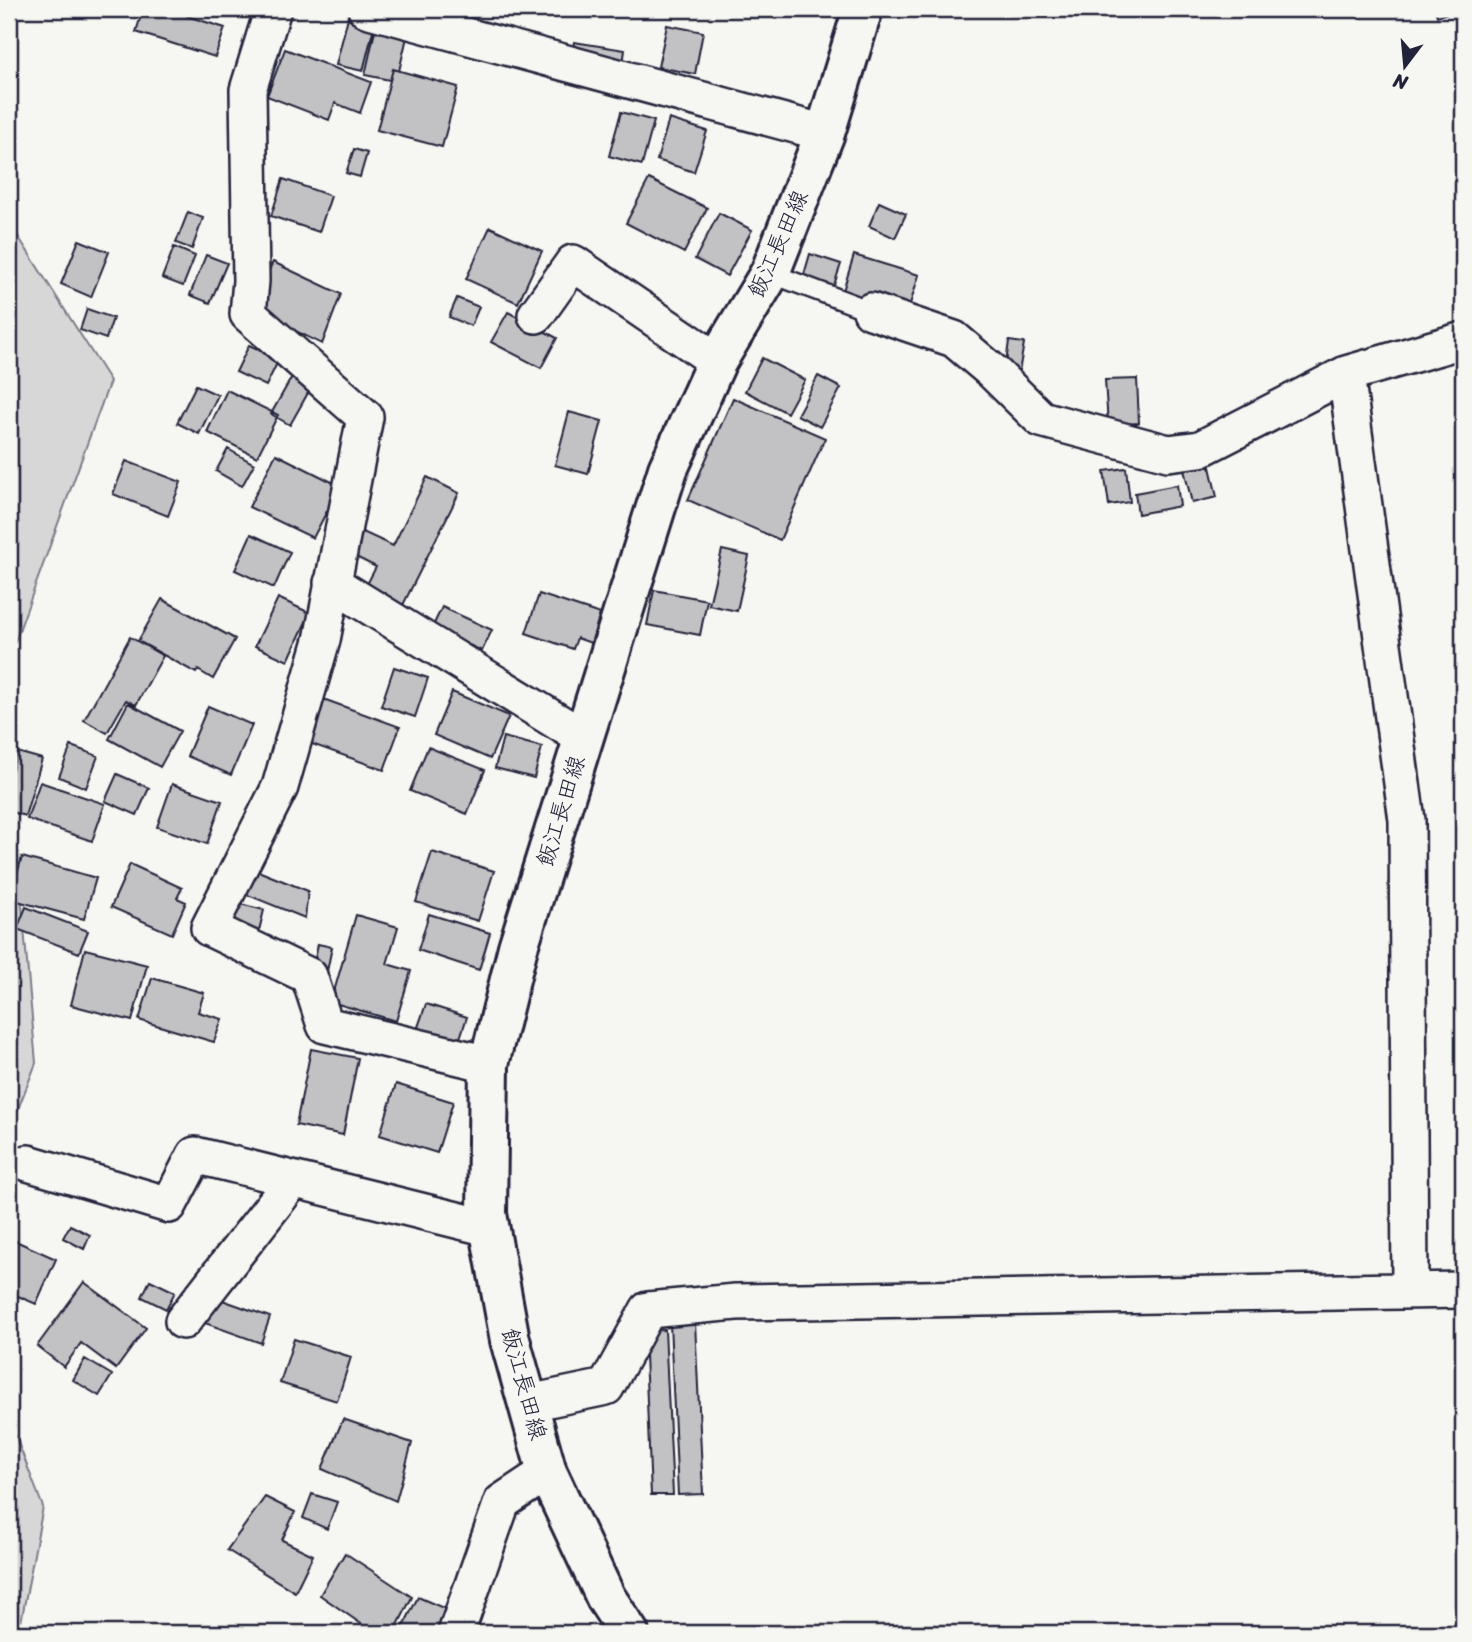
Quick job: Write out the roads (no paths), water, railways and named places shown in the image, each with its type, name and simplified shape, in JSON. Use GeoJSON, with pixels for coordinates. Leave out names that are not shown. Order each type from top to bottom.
{"type":"FeatureCollection","features":[{"type":"Feature","properties":{"kind":"main road","name":"飯江長田線"},"geometry":{"type":"LineString","coordinates":[[629,1633],[606,1598],[547,1472],[510,1340],[489,1228],[489,1063],[518,947],[668,469],[717,361],[770,273],[825,133],[863,9]]}},
{"type":"Feature","properties":{"kind":"street"},"geometry":{"type":"LineString","coordinates":[[272,9],[248,90],[251,281],[248,314],[365,418],[322,640],[280,787],[209,928],[309,976],[325,1025],[489,1063]]}},
{"type":"Feature","properties":{"kind":"street"},"geometry":{"type":"LineString","coordinates":[[366,9],[825,133]]}},
{"type":"Feature","properties":{"kind":"street"},"geometry":{"type":"LineString","coordinates":[[536,315],[573,263],[717,361]]}},
{"type":"Feature","properties":{"kind":"street"},"geometry":{"type":"LineString","coordinates":[[871,311],[954,339],[993,372],[1041,419],[1168,453],[1199,449],[1346,373],[1463,340]]}},
{"type":"Feature","properties":{"kind":"street"},"geometry":{"type":"LineString","coordinates":[[1346,373],[1407,820],[1410,1290]]}},
{"type":"Feature","properties":{"kind":"street"},"geometry":{"type":"LineString","coordinates":[[332,583],[583,738]]}},
{"type":"Feature","properties":{"kind":"street"},"geometry":{"type":"LineString","coordinates":[[28,1163],[169,1205],[195,1155],[489,1228]]}},
{"type":"Feature","properties":{"kind":"street"},"geometry":{"type":"LineString","coordinates":[[183,1321],[293,1180]]}},
{"type":"Feature","properties":{"kind":"street"},"geometry":{"type":"LineString","coordinates":[[529,1403],[606,1387],[648,1310],[736,1302],[1463,1290]]}},
{"type":"Feature","properties":{"kind":"street"},"geometry":{"type":"LineString","coordinates":[[456,1633],[502,1502],[547,1472]]}},
{"type":"Feature","properties":{"kind":"lane"},"geometry":{"type":"LineString","coordinates":[[770,273],[871,311]]}}]}
